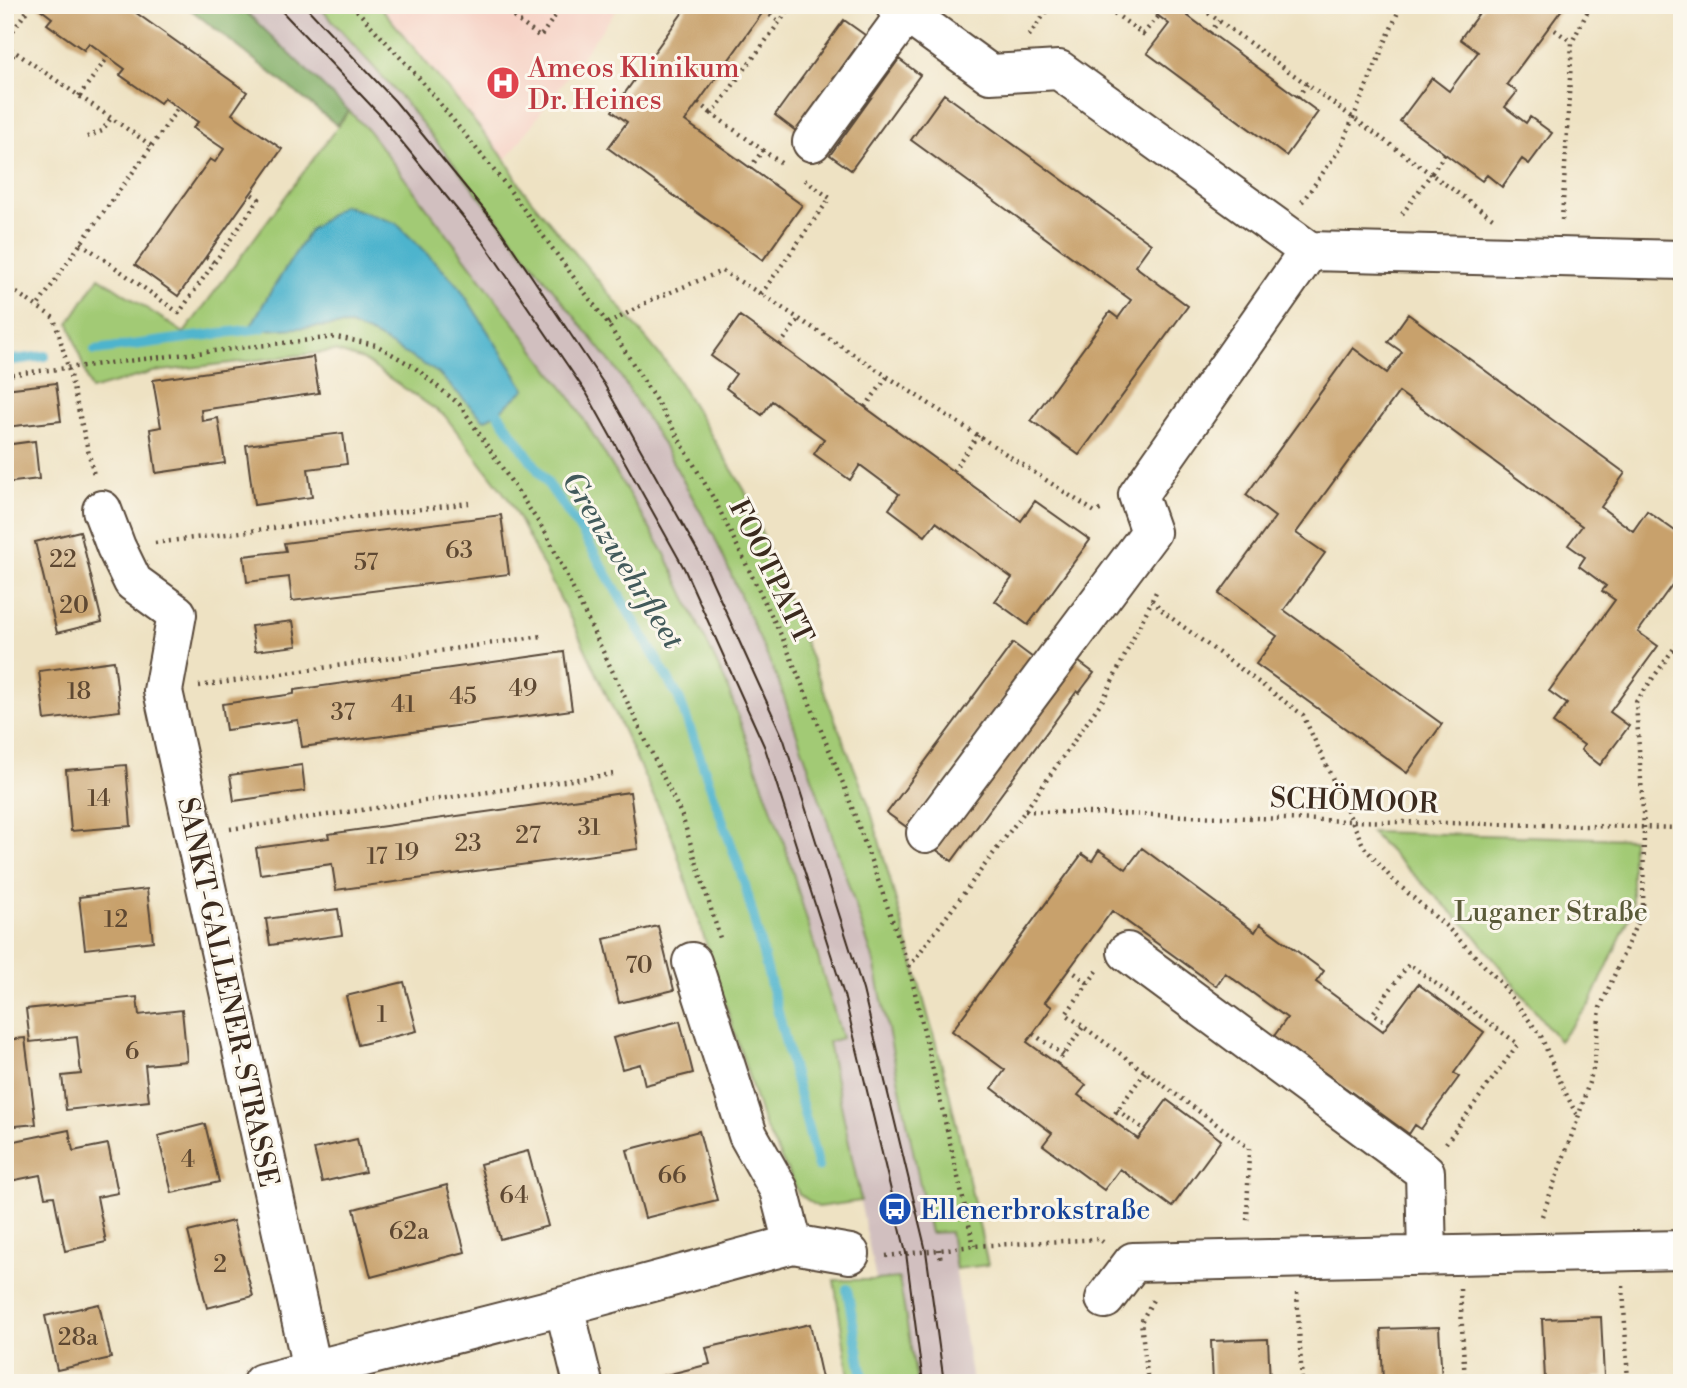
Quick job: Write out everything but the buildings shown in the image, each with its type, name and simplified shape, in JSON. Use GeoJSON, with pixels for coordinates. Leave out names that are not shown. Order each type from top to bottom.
{"type":"FeatureCollection","features":[{"type":"Feature","properties":{"kind":"street"},"geometry":{"type":"LineString","coordinates":[[798,161],[901,10],[990,74],[1059,70],[1295,241],[1375,253],[1682,260]]}},
{"type":"Feature","properties":{"kind":"street"},"geometry":{"type":"LineString","coordinates":[[926,833],[1151,532],[1138,495],[1295,241]]}},
{"type":"Feature","properties":{"kind":"street"},"geometry":{"type":"LineString","coordinates":[[102,510],[116,547]]}},
{"type":"Feature","properties":{"kind":"street","name":"SANKT-GALLENER-STRASSE"},"geometry":{"type":"LineString","coordinates":[[116,547],[133,582],[177,614],[163,691],[313,1369]]}},
{"type":"Feature","properties":{"kind":"street"},"geometry":{"type":"LineString","coordinates":[[707,953],[748,1135],[779,1190],[793,1244]]}},
{"type":"Feature","properties":{"kind":"street"},"geometry":{"type":"LineString","coordinates":[[1115,957],[1425,1172],[1443,1255]]}},
{"type":"Feature","properties":{"kind":"street"},"geometry":{"type":"LineString","coordinates":[[262,1383],[793,1244],[850,1254]]}},
{"type":"Feature","properties":{"kind":"street"},"geometry":{"type":"LineString","coordinates":[[1105,1299],[1133,1262],[1682,1250]]}},
{"type":"Feature","properties":{"kind":"street"},"geometry":{"type":"LineString","coordinates":[[564,1306],[583,1383]]}},
{"type":"Feature","properties":{"kind":"path"},"geometry":{"type":"LineString","coordinates":[[31,5],[5,44],[152,146]]}},
{"type":"Feature","properties":{"kind":"path","name":"FOOTPATT"},"geometry":{"type":"LineString","coordinates":[[352,5],[419,78],[505,184],[608,324],[715,501],[783,639],[845,788],[909,967],[974,1246]]}},
{"type":"Feature","properties":{"kind":"path"},"geometry":{"type":"LineString","coordinates":[[497,5],[540,37],[563,5]]}},
{"type":"Feature","properties":{"kind":"path"},"geometry":{"type":"LineString","coordinates":[[712,114],[792,5]]}},
{"type":"Feature","properties":{"kind":"path"},"geometry":{"type":"LineString","coordinates":[[1023,44],[1051,5]]}},
{"type":"Feature","properties":{"kind":"path"},"geometry":{"type":"LineString","coordinates":[[1103,5],[1143,34],[1159,16]]}},
{"type":"Feature","properties":{"kind":"path"},"geometry":{"type":"LineString","coordinates":[[1197,5],[1431,174],[1553,257],[1572,43],[1591,5]]}},
{"type":"Feature","properties":{"kind":"path"},"geometry":{"type":"LineString","coordinates":[[1295,241],[1340,149],[1401,5]]}},
{"type":"Feature","properties":{"kind":"path"},"geometry":{"type":"LineString","coordinates":[[764,10],[780,22]]}},
{"type":"Feature","properties":{"kind":"path"},"geometry":{"type":"LineString","coordinates":[[1210,33],[1219,21]]}},
{"type":"Feature","properties":{"kind":"path"},"geometry":{"type":"LineString","coordinates":[[1549,26],[1572,43]]}},
{"type":"Feature","properties":{"kind":"path"},"geometry":{"type":"LineString","coordinates":[[5,76],[15,52]]}},
{"type":"Feature","properties":{"kind":"path"},"geometry":{"type":"LineString","coordinates":[[79,96],[108,57]]}},
{"type":"Feature","properties":{"kind":"path"},"geometry":{"type":"LineString","coordinates":[[1298,97],[1307,84]]}},
{"type":"Feature","properties":{"kind":"path"},"geometry":{"type":"LineString","coordinates":[[698,103],[763,150],[798,161],[830,198],[761,294]]}},
{"type":"Feature","properties":{"kind":"path"},"geometry":{"type":"LineString","coordinates":[[37,307],[178,108]]}},
{"type":"Feature","properties":{"kind":"path"},"geometry":{"type":"LineString","coordinates":[[87,137],[102,131],[111,118]]}},
{"type":"Feature","properties":{"kind":"path"},"geometry":{"type":"LineString","coordinates":[[750,168],[763,150]]}},
{"type":"Feature","properties":{"kind":"path"},"geometry":{"type":"LineString","coordinates":[[1375,253],[1446,154]]}},
{"type":"Feature","properties":{"kind":"path"},"geometry":{"type":"LineString","coordinates":[[81,243],[179,313],[259,199],[251,194]]}},
{"type":"Feature","properties":{"kind":"path"},"geometry":{"type":"LineString","coordinates":[[206,257],[215,263]]}},
{"type":"Feature","properties":{"kind":"path"},"geometry":{"type":"LineString","coordinates":[[608,324],[649,301],[722,271],[799,318],[1095,512],[1138,495]]}},
{"type":"Feature","properties":{"kind":"path"},"geometry":{"type":"LineString","coordinates":[[5,285],[54,318],[102,510]]}},
{"type":"Feature","properties":{"kind":"path"},"geometry":{"type":"LineString","coordinates":[[780,345],[799,318]]}},
{"type":"Feature","properties":{"kind":"path"},"geometry":{"type":"LineString","coordinates":[[5,375],[336,337],[376,345],[414,367],[460,405],[547,535],[682,816],[707,953]]}},
{"type":"Feature","properties":{"kind":"path"},"geometry":{"type":"LineString","coordinates":[[865,407],[888,376]]}},
{"type":"Feature","properties":{"kind":"path"},"geometry":{"type":"LineString","coordinates":[[953,471],[978,435]]}},
{"type":"Feature","properties":{"kind":"path"},"geometry":{"type":"LineString","coordinates":[[116,547],[469,503]]}},
{"type":"Feature","properties":{"kind":"path"},"geometry":{"type":"LineString","coordinates":[[909,967],[1025,811],[1104,698],[1161,582]]}},
{"type":"Feature","properties":{"kind":"path"},"geometry":{"type":"LineString","coordinates":[[1152,600],[1166,614],[1303,715],[1364,847],[1393,880],[1447,927],[1508,993],[1541,1036],[1578,1118]]}},
{"type":"Feature","properties":{"kind":"path"},"geometry":{"type":"LineString","coordinates":[[163,691],[542,636]]}},
{"type":"Feature","properties":{"kind":"path"},"geometry":{"type":"LineString","coordinates":[[1529,1253],[1594,1066],[1600,1008],[1643,909],[1644,828],[1636,702],[1682,637]]}},
{"type":"Feature","properties":{"kind":"path"},"geometry":{"type":"LineString","coordinates":[[195,834],[613,774]]}},
{"type":"Feature","properties":{"kind":"path","name":"SCHÖMOOR"},"geometry":{"type":"LineString","coordinates":[[1025,811],[1682,828]]}},
{"type":"Feature","properties":{"kind":"path"},"geometry":{"type":"LineString","coordinates":[[1115,957],[1088,983],[1066,1014],[1249,1148],[1246,1260]]}},
{"type":"Feature","properties":{"kind":"path"},"geometry":{"type":"LineString","coordinates":[[1389,1024],[1373,1013],[1409,964],[1518,1044],[1425,1172]]}},
{"type":"Feature","properties":{"kind":"path"},"geometry":{"type":"LineString","coordinates":[[1069,969],[1088,983]]}},
{"type":"Feature","properties":{"kind":"path"},"geometry":{"type":"LineString","coordinates":[[1057,1064],[1083,1027]]}},
{"type":"Feature","properties":{"kind":"path"},"geometry":{"type":"LineString","coordinates":[[1033,1034],[1064,1055]]}},
{"type":"Feature","properties":{"kind":"path"},"geometry":{"type":"LineString","coordinates":[[1111,1119],[1145,1072]]}},
{"type":"Feature","properties":{"kind":"path"},"geometry":{"type":"LineString","coordinates":[[1117,1110],[1145,1130]]}},
{"type":"Feature","properties":{"kind":"path"},"geometry":{"type":"LineString","coordinates":[[850,1254],[887,1256],[974,1246],[1099,1239],[1133,1262]]}},
{"type":"Feature","properties":{"kind":"path"},"geometry":{"type":"LineString","coordinates":[[939,1249],[941,1262]]}},
{"type":"Feature","properties":{"kind":"path"},"geometry":{"type":"LineString","coordinates":[[1621,1252],[1628,1383]]}},
{"type":"Feature","properties":{"kind":"path"},"geometry":{"type":"LineString","coordinates":[[1443,1255],[1465,1383]]}},
{"type":"Feature","properties":{"kind":"path"},"geometry":{"type":"LineString","coordinates":[[1295,1259],[1301,1383]]}},
{"type":"Feature","properties":{"kind":"path"},"geometry":{"type":"LineString","coordinates":[[1148,1383],[1141,1322],[1175,1261]]}},
{"type":"Feature","properties":{"kind":"shaded area"},"geometry":{"type":"Polygon","coordinates":[[[239,5],[318,5],[404,101],[616,369],[662,443],[714,536],[779,683],[874,962],[930,1232],[950,1231],[972,1383],[917,1383],[899,1278],[876,1280],[828,1042],[842,1038],[826,979],[784,843],[726,683],[665,554],[571,398],[368,130],[239,5]]]}},
{"type":"Feature","properties":{"kind":"shaded area","name":"Ameos Klinikum Dr. Heines"},"geometry":{"type":"Polygon","coordinates":[[[379,5],[620,5],[506,160],[379,5]]]}},
{"type":"Feature","properties":{"kind":"green space"},"geometry":{"type":"Polygon","coordinates":[[[185,5],[239,5],[349,111],[337,125],[185,5]]]}},
{"type":"Feature","properties":{"kind":"green space"},"geometry":{"type":"Polygon","coordinates":[[[318,5],[379,5],[506,160],[523,190],[669,366],[745,491],[870,808],[947,1083],[988,1265],[956,1269],[950,1232],[930,1233],[874,962],[779,683],[714,536],[662,443],[616,369],[404,101],[318,5]]]}},
{"type":"Feature","properties":{"kind":"green space"},"geometry":{"type":"Polygon","coordinates":[[[349,111],[368,130],[571,398],[665,554],[726,683],[784,843],[842,1038],[828,1042],[861,1201],[818,1207],[799,1194],[764,1125],[671,834],[576,629],[509,500],[445,416],[363,360],[335,351],[153,372],[91,390],[69,323],[99,277],[184,333],[349,111]]]}},
{"type":"Feature","properties":{"kind":"green space","name":"Luganer Straße"},"geometry":{"type":"Polygon","coordinates":[[[1370,832],[1632,839],[1632,912],[1590,1004],[1559,1041],[1473,933],[1370,832]]]}},
{"type":"Feature","properties":{"kind":"green space"},"geometry":{"type":"Polygon","coordinates":[[[899,1278],[917,1383],[850,1383],[834,1280],[899,1278]]]}},
{"type":"Feature","properties":{"kind":"water"},"geometry":{"type":"Polygon","coordinates":[[[343,205],[396,223],[458,285],[525,389],[499,412],[484,420],[438,373],[375,336],[350,325],[248,331],[310,230],[343,205]]]}},
{"type":"Feature","properties":{"kind":"waterway","name":"Grenzwehrfleet"},"geometry":{"type":"LineString","coordinates":[[95,350],[262,328]]}},
{"type":"Feature","properties":{"kind":"waterway","name":"Grenzwehrfleet"},"geometry":{"type":"LineString","coordinates":[[5,361],[45,356]]}},
{"type":"Feature","properties":{"kind":"waterway","name":"Grenzwehrfleet"},"geometry":{"type":"LineString","coordinates":[[490,402],[582,532],[679,698],[744,881],[818,1167]]}},
{"type":"Feature","properties":{"kind":"waterway","name":"Grenzwehrfleet"},"geometry":{"type":"LineString","coordinates":[[847,1289],[864,1383]]}},
{"type":"Feature","properties":{"kind":"tram line"},"geometry":{"type":"LineString","coordinates":[[276,5],[379,114],[482,240],[587,394],[684,568],[765,748],[844,995],[906,1253],[923,1383]]}},
{"type":"Feature","properties":{"kind":"tram line"},"geometry":{"type":"LineString","coordinates":[[304,5],[395,101],[499,228],[604,384],[702,559],[784,740],[863,990],[926,1251],[944,1383]]}},
{"type":"Feature","properties":{"kind":"place","name":"Ameos Klinikum Dr. Heines"},"geometry":{"type":"Point","coordinates":[503,83]}},
{"type":"Feature","properties":{"kind":"place","name":"Ellenerbrokstraße"},"geometry":{"type":"Point","coordinates":[895,1209]}}]}
